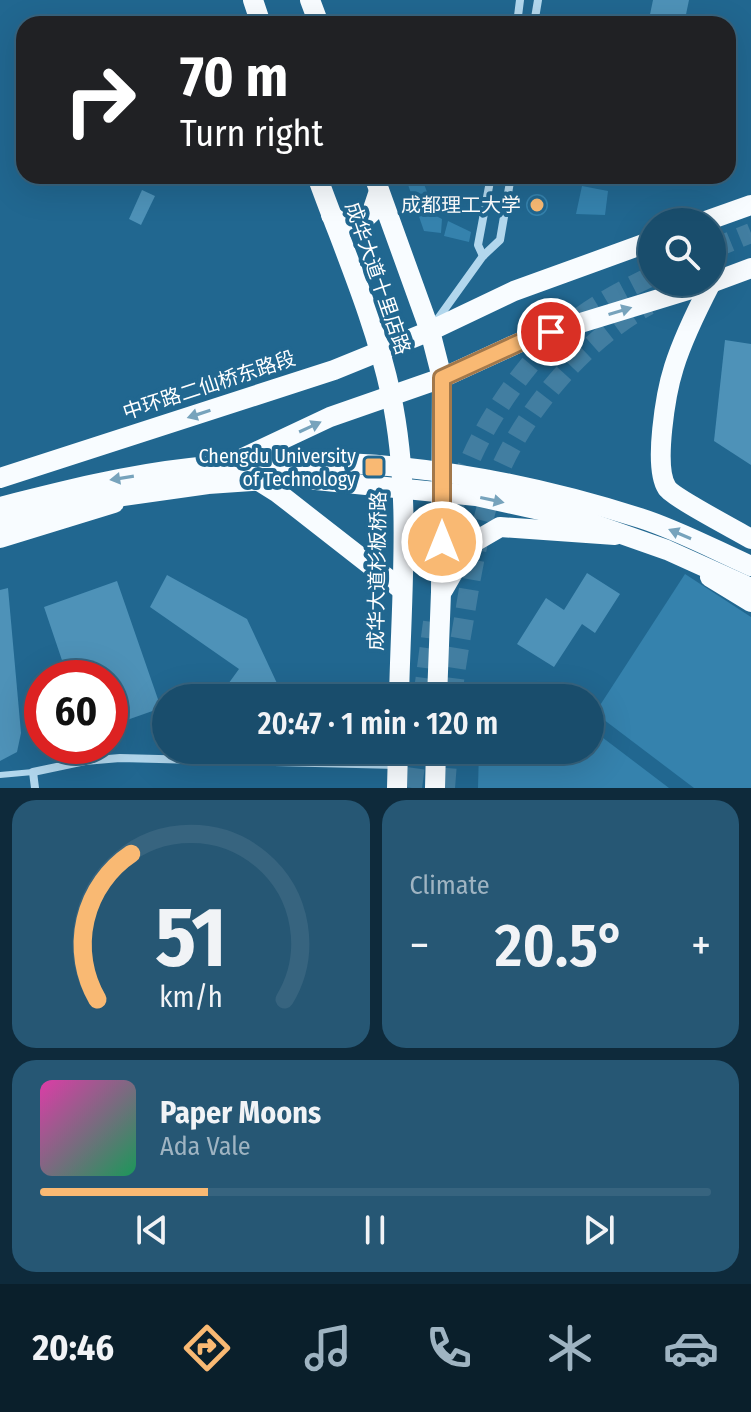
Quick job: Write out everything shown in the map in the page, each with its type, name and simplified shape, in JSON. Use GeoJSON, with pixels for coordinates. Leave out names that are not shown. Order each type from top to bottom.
{"type":"FeatureCollection","features":[{"type":"Feature","properties":{"kind":"main road","name":"成华大道十里店路"},"geometry":{"type":"LineString","coordinates":[[320,184],[379,351],[391,397]]}},
{"type":"Feature","properties":{"kind":"main road","name":"成华大道十里店路"},"geometry":{"type":"LineString","coordinates":[[377,184],[430,331],[442,378]]}},
{"type":"Feature","properties":{"kind":"main road"},"geometry":{"type":"LineString","coordinates":[[331,215],[343,225],[358,225],[367,219],[372,212],[377,184]]}},
{"type":"Feature","properties":{"kind":"main road"},"geometry":{"type":"LineString","coordinates":[[726,214],[751,205]]}},
{"type":"Feature","properties":{"kind":"main road","name":"中环路二仙桥东路段"},"geometry":{"type":"LineString","coordinates":[[0,478],[321,374],[430,331],[514,291],[638,246]]}},
{"type":"Feature","properties":{"kind":"main road"},"geometry":{"type":"LineString","coordinates":[[726,277],[751,268]]}},
{"type":"Feature","properties":{"kind":"main road"},"geometry":{"type":"LineString","coordinates":[[0,538],[205,475],[330,417],[442,378],[525,340],[669,296]]}},
{"type":"Feature","properties":{"kind":"main road"},"geometry":{"type":"LineString","coordinates":[[704,296],[670,382],[661,436],[660,473],[669,490],[751,539]]}},
{"type":"Feature","properties":{"kind":"main road"},"geometry":{"type":"LineString","coordinates":[[438,684],[442,378]]}},
{"type":"Feature","properties":{"kind":"main road","name":"成华大道杉板桥路"},"geometry":{"type":"LineString","coordinates":[[391,397],[402,484],[399,684]]}},
{"type":"Feature","properties":{"kind":"main road"},"geometry":{"type":"LineString","coordinates":[[0,507],[107,480],[190,468],[299,460],[358,463],[454,473],[522,486],[642,518],[751,566]]}},
{"type":"Feature","properties":{"kind":"main road"},"geometry":{"type":"LineString","coordinates":[[205,475],[249,475],[278,493],[401,589]]}},
{"type":"Feature","properties":{"kind":"main road"},"geometry":{"type":"LineString","coordinates":[[0,526],[74,503],[208,484],[296,478],[476,496],[576,518],[667,550],[751,588]]}},
{"type":"Feature","properties":{"kind":"main road"},"geometry":{"type":"LineString","coordinates":[[441,592],[469,545],[500,527],[529,527],[549,532],[611,534],[647,544],[680,559],[751,602]]}},
{"type":"Feature","properties":{"kind":"main road"},"geometry":{"type":"LineString","coordinates":[[397,788],[398,764]]}},
{"type":"Feature","properties":{"kind":"main road"},"geometry":{"type":"LineString","coordinates":[[435,788],[436,764]]}},
{"type":"Feature","properties":{"kind":"street"},"geometry":{"type":"LineString","coordinates":[[483,256],[478,245],[489,184]]}},
{"type":"Feature","properties":{"kind":"street"},"geometry":{"type":"LineString","coordinates":[[430,331],[483,256],[500,240],[510,184]]}},
{"type":"Feature","properties":{"kind":"street"},"geometry":{"type":"LineString","coordinates":[[35,788],[33,772],[85,761],[152,758]]}},
{"type":"Feature","properties":{"kind":"lane"},"geometry":{"type":"LineString","coordinates":[[0,775],[33,772]]}},
{"type":"Feature","properties":{"kind":"shaded area"},"geometry":{"type":"Polygon","coordinates":[[[408,184],[424,184],[436,216],[442,219],[441,233],[424,231],[408,184]]]}},
{"type":"Feature","properties":{"kind":"shaded area"},"geometry":{"type":"Polygon","coordinates":[[[582,186],[608,191],[605,215],[576,214],[582,186]]]}},
{"type":"Feature","properties":{"kind":"shaded area"},"geometry":{"type":"Polygon","coordinates":[[[537,194],[545,197],[548,205],[545,213],[537,216],[529,213],[526,205],[529,197],[537,194]]]}},
{"type":"Feature","properties":{"kind":"shaded area"},"geometry":{"type":"Polygon","coordinates":[[[448,221],[471,232],[469,242],[444,236],[448,221]]]}},
{"type":"Feature","properties":{"kind":"shaded area"},"geometry":{"type":"Polygon","coordinates":[[[685,574],[751,617],[751,788],[694,788],[604,720],[604,699],[685,574]]]}},
{"type":"Feature","properties":{"kind":"shaded area"},"geometry":{"type":"Polygon","coordinates":[[[604,739],[669,788],[478,788],[479,764],[604,764],[604,739]]]}},
{"type":"Feature","properties":{"kind":"building"},"geometry":{"type":"Polygon","coordinates":[[[653,0],[689,0],[686,16],[650,16],[653,0]]]}},
{"type":"Feature","properties":{"kind":"building"},"geometry":{"type":"Polygon","coordinates":[[[142,190],[155,196],[141,225],[129,219],[142,190]]]}},
{"type":"Feature","properties":{"kind":"building"},"geometry":{"type":"Polygon","coordinates":[[[725,340],[751,344],[751,465],[714,441],[725,340]]]}},
{"type":"Feature","properties":{"kind":"building"},"geometry":{"type":"Polygon","coordinates":[[[587,573],[620,594],[595,633],[582,624],[554,667],[517,644],[546,598],[564,610],[587,573]]]}},
{"type":"Feature","properties":{"kind":"building"},"geometry":{"type":"Polygon","coordinates":[[[167,575],[247,619],[277,684],[228,684],[239,669],[150,607],[167,575]]]}},
{"type":"Feature","properties":{"kind":"building"},"geometry":{"type":"Polygon","coordinates":[[[117,581],[153,684],[152,711],[128,720],[128,660],[62,660],[44,607],[117,581]]]}},
{"type":"Feature","properties":{"kind":"building"},"geometry":{"type":"Polygon","coordinates":[[[8,588],[21,733],[17,752],[0,761],[0,590],[8,588]]]}},
{"type":"Feature","properties":{"kind":"tunnel"},"geometry":{"type":"LineString","coordinates":[[726,243],[751,233]]}},
{"type":"Feature","properties":{"kind":"tunnel"},"geometry":{"type":"LineString","coordinates":[[446,543],[455,502],[470,459],[516,383],[568,326],[638,283]]}},
{"type":"Feature","properties":{"kind":"tunnel"},"geometry":{"type":"LineString","coordinates":[[454,684],[475,556],[489,499],[514,442],[552,387],[574,362],[598,340],[649,305]]}},
{"type":"Feature","properties":{"kind":"tunnel"},"geometry":{"type":"LineString","coordinates":[[425,684],[433,622]]}},
{"type":"Feature","properties":{"kind":"tunnel"},"geometry":{"type":"LineString","coordinates":[[412,788],[415,764]]}},
{"type":"Feature","properties":{"kind":"tunnel"},"geometry":{"type":"LineString","coordinates":[[445,788],[447,764]]}},
{"type":"Feature","properties":{"kind":"place","name":"成都理工大学"},"geometry":{"type":"Point","coordinates":[537,205]}},
{"type":"Feature","properties":{"kind":"place","name":"Chengdu University of Technology"},"geometry":{"type":"Point","coordinates":[374,467]}},
{"type":"Feature","properties":{"kind":"route"},"geometry":{"type":"LineString","coordinates":[[442,542],[442,378],[525,340],[551,332]]}}]}
